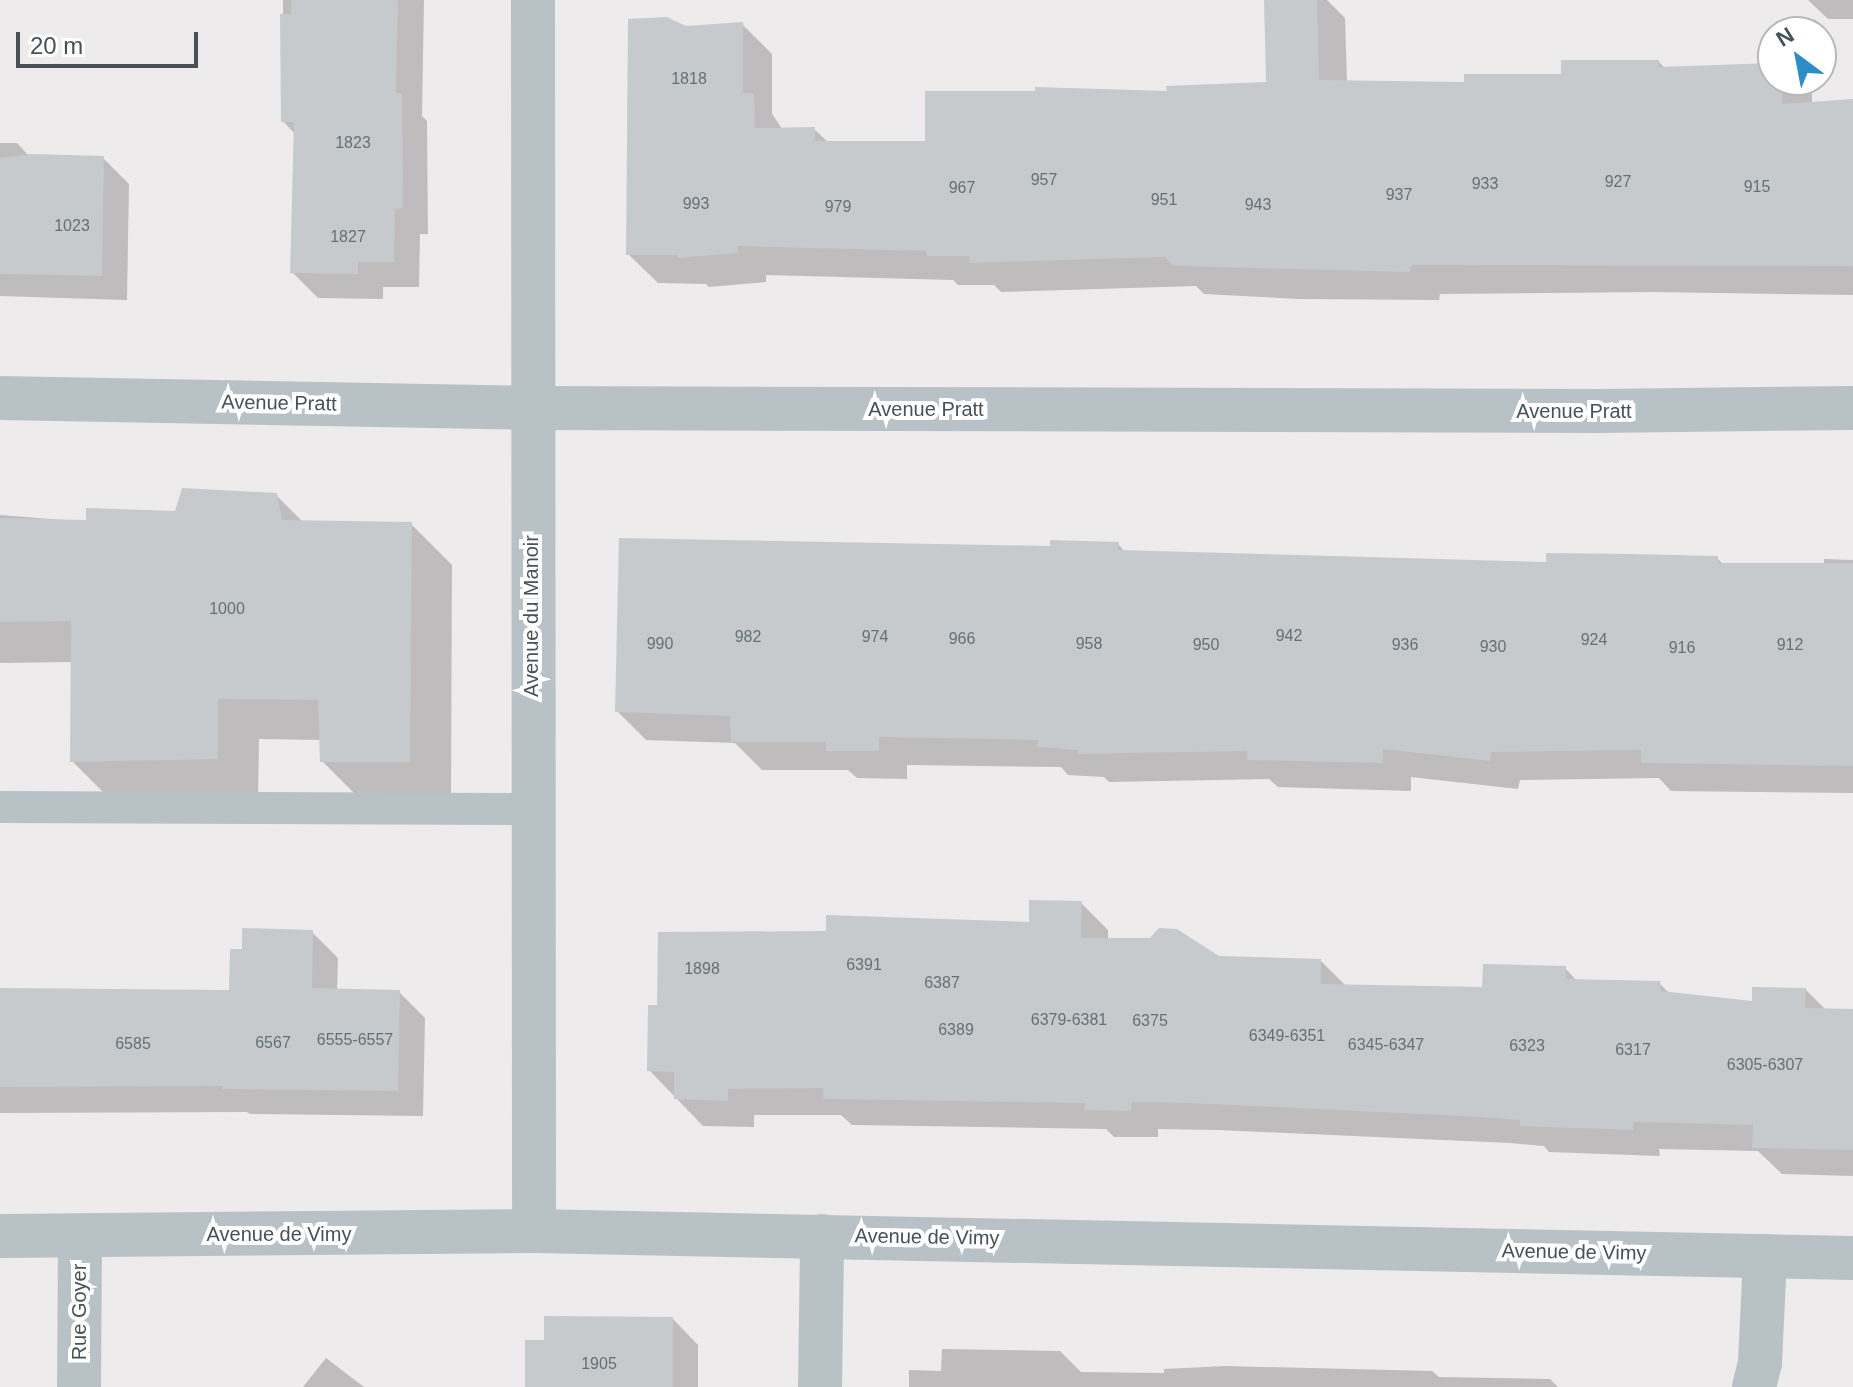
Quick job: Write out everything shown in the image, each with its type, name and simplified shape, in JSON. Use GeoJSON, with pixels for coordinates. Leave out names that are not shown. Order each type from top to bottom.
{"type":"FeatureCollection","features":[{"type":"Feature","properties":{"kind":"street","name":"Avenue du Manoir"},"geometry":{"type":"LineString","coordinates":[[533,0],[534,1231]]}},
{"type":"Feature","properties":{"kind":"street","name":"Avenue Pratt"},"geometry":{"type":"LineString","coordinates":[[0,398],[531,408],[1582,411],[1853,408]]}},
{"type":"Feature","properties":{"kind":"street","name":"Avenue de Vimy"},"geometry":{"type":"LineString","coordinates":[[0,1236],[534,1231],[1853,1258]]}},
{"type":"Feature","properties":{"kind":"street","name":"Rue Goyer"},"geometry":{"type":"LineString","coordinates":[[79,1387],[80,1236]]}},
{"type":"Feature","properties":{"kind":"street"},"geometry":{"type":"LineString","coordinates":[[820,1387],[822,1236]]}},
{"type":"Feature","properties":{"kind":"street"},"geometry":{"type":"LineString","coordinates":[[1754,1387],[1760,1363],[1765,1256]]}},
{"type":"Feature","properties":{"kind":"lane"},"geometry":{"type":"LineString","coordinates":[[0,807],[532,809]]}},
{"type":"Feature","properties":{"kind":"building"},"geometry":{"type":"Polygon","coordinates":[[[291,0],[398,0],[396,93],[402,93],[403,208],[395,209],[394,262],[358,262],[358,274],[290,273],[294,122],[281,122],[280,14],[291,14],[291,0]]]}},
{"type":"Feature","properties":{"kind":"building"},"geometry":{"type":"Polygon","coordinates":[[[1264,0],[1317,0],[1319,80],[1464,82],[1464,74],[1561,74],[1561,60],[1659,60],[1659,67],[1757,64],[1757,96],[1782,96],[1782,104],[1853,99],[1853,266],[1411,265],[1410,272],[1172,265],[1165,257],[969,263],[969,256],[927,256],[926,251],[738,246],[738,253],[677,258],[677,255],[626,255],[628,19],[667,17],[686,26],[743,22],[743,93],[754,93],[755,128],[815,127],[815,141],[925,141],[925,91],[1035,91],[1035,87],[1167,91],[1166,86],[1266,82],[1264,0]]]}},
{"type":"Feature","properties":{"kind":"building"},"geometry":{"type":"Polygon","coordinates":[[[30,154],[104,156],[102,276],[0,274],[0,158],[30,154]]]}},
{"type":"Feature","properties":{"kind":"building"},"geometry":{"type":"Polygon","coordinates":[[[182,488],[277,493],[282,520],[412,522],[410,762],[320,762],[318,700],[218,699],[218,759],[70,762],[71,621],[0,622],[0,518],[86,520],[86,508],[175,511],[182,488]]]}},
{"type":"Feature","properties":{"kind":"building"},"geometry":{"type":"Polygon","coordinates":[[[619,538],[1050,546],[1050,540],[1119,542],[1118,550],[1546,562],[1546,553],[1631,554],[1718,556],[1718,563],[1853,563],[1853,766],[1641,763],[1641,750],[1491,752],[1490,761],[1383,749],[1383,763],[1247,760],[1247,751],[1078,754],[1078,750],[1037,747],[1038,740],[879,737],[879,751],[826,751],[826,742],[731,742],[730,716],[615,712],[619,538]]]}},
{"type":"Feature","properties":{"kind":"building"},"geometry":{"type":"Polygon","coordinates":[[[1029,900],[1082,901],[1081,938],[1150,938],[1159,928],[1177,929],[1219,956],[1321,959],[1321,984],[1482,987],[1483,964],[1566,966],[1566,979],[1660,981],[1661,991],[1752,1001],[1752,987],[1806,988],[1805,1008],[1853,1009],[1853,1150],[1752,1148],[1753,1125],[1633,1122],[1633,1130],[1520,1126],[1520,1120],[1481,1117],[1190,1103],[1132,1102],[1131,1111],[1084,1110],[1085,1103],[823,1099],[823,1088],[728,1089],[728,1101],[674,1099],[674,1072],[647,1071],[648,1005],[657,1005],[658,932],[826,931],[826,915],[1029,922],[1029,900]]]}},
{"type":"Feature","properties":{"kind":"building"},"geometry":{"type":"Polygon","coordinates":[[[242,928],[313,930],[312,988],[400,990],[398,1091],[222,1089],[222,1086],[0,1087],[0,988],[229,990],[230,949],[242,949],[242,928]]]}},
{"type":"Feature","properties":{"kind":"building"},"geometry":{"type":"Polygon","coordinates":[[[544,1316],[673,1317],[673,1387],[525,1387],[525,1340],[544,1340],[544,1316]]]}}]}
